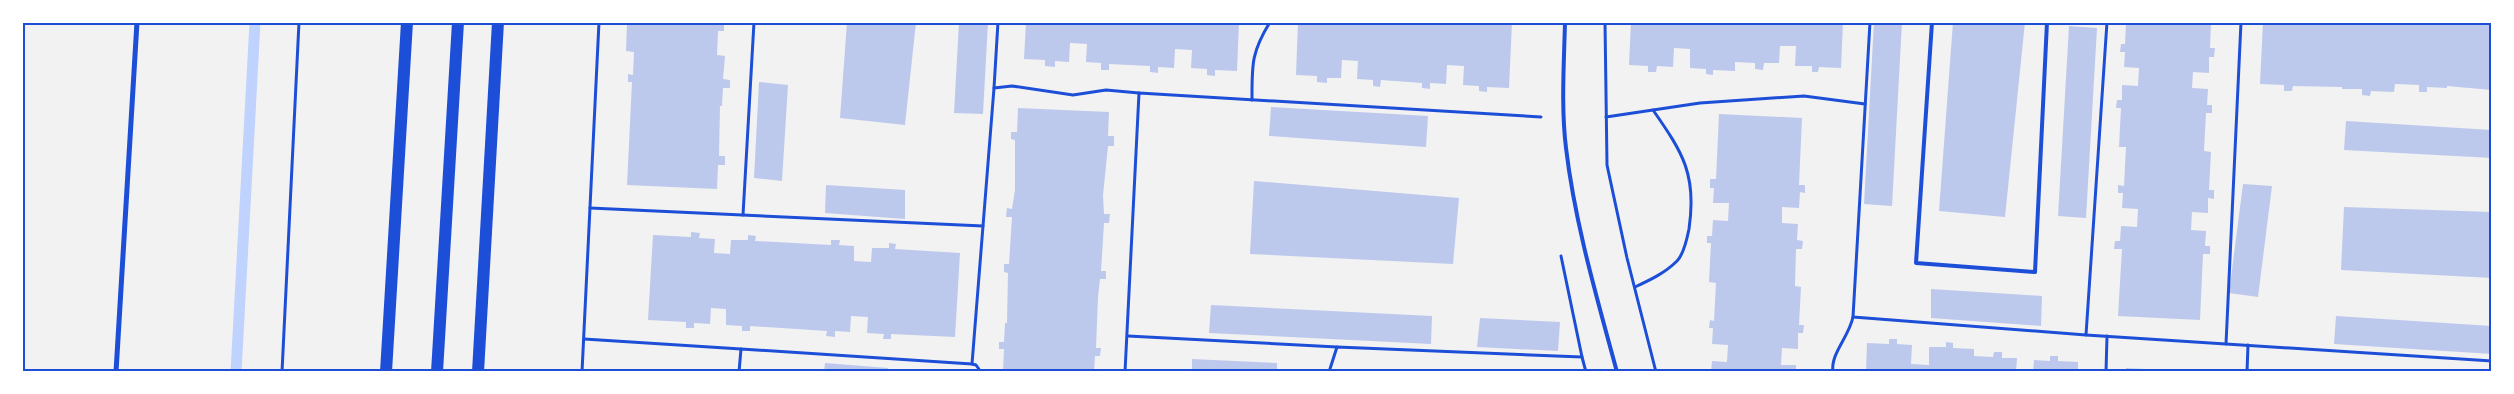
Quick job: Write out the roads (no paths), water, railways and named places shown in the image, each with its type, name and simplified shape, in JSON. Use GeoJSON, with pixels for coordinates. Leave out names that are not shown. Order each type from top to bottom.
{"type":"FeatureCollection","features":[{"type":"Feature","properties":{"kind":"main road"},"geometry":{"type":"LineString","coordinates":[[386,372],[407,22]]}},
{"type":"Feature","properties":{"kind":"main road"},"geometry":{"type":"LineString","coordinates":[[437,372],[458,22]]}},
{"type":"Feature","properties":{"kind":"main road"},"geometry":{"type":"LineString","coordinates":[[478,372],[498,22]]}},
{"type":"Feature","properties":{"kind":"street"},"geometry":{"type":"LineString","coordinates":[[116,372],[137,22]]}},
{"type":"Feature","properties":{"kind":"lane"},"geometry":{"type":"LineString","coordinates":[[1565,22],[1564,93],[1566,148],[1588,258],[1617,372]]}},
{"type":"Feature","properties":{"kind":"lane"},"geometry":{"type":"LineString","coordinates":[[1932,22],[1916,263],[2035,272],[2047,22]]}},
{"type":"Feature","properties":{"kind":"waterway"},"geometry":{"type":"LineString","coordinates":[[236,372],[255,22]]}}]}
